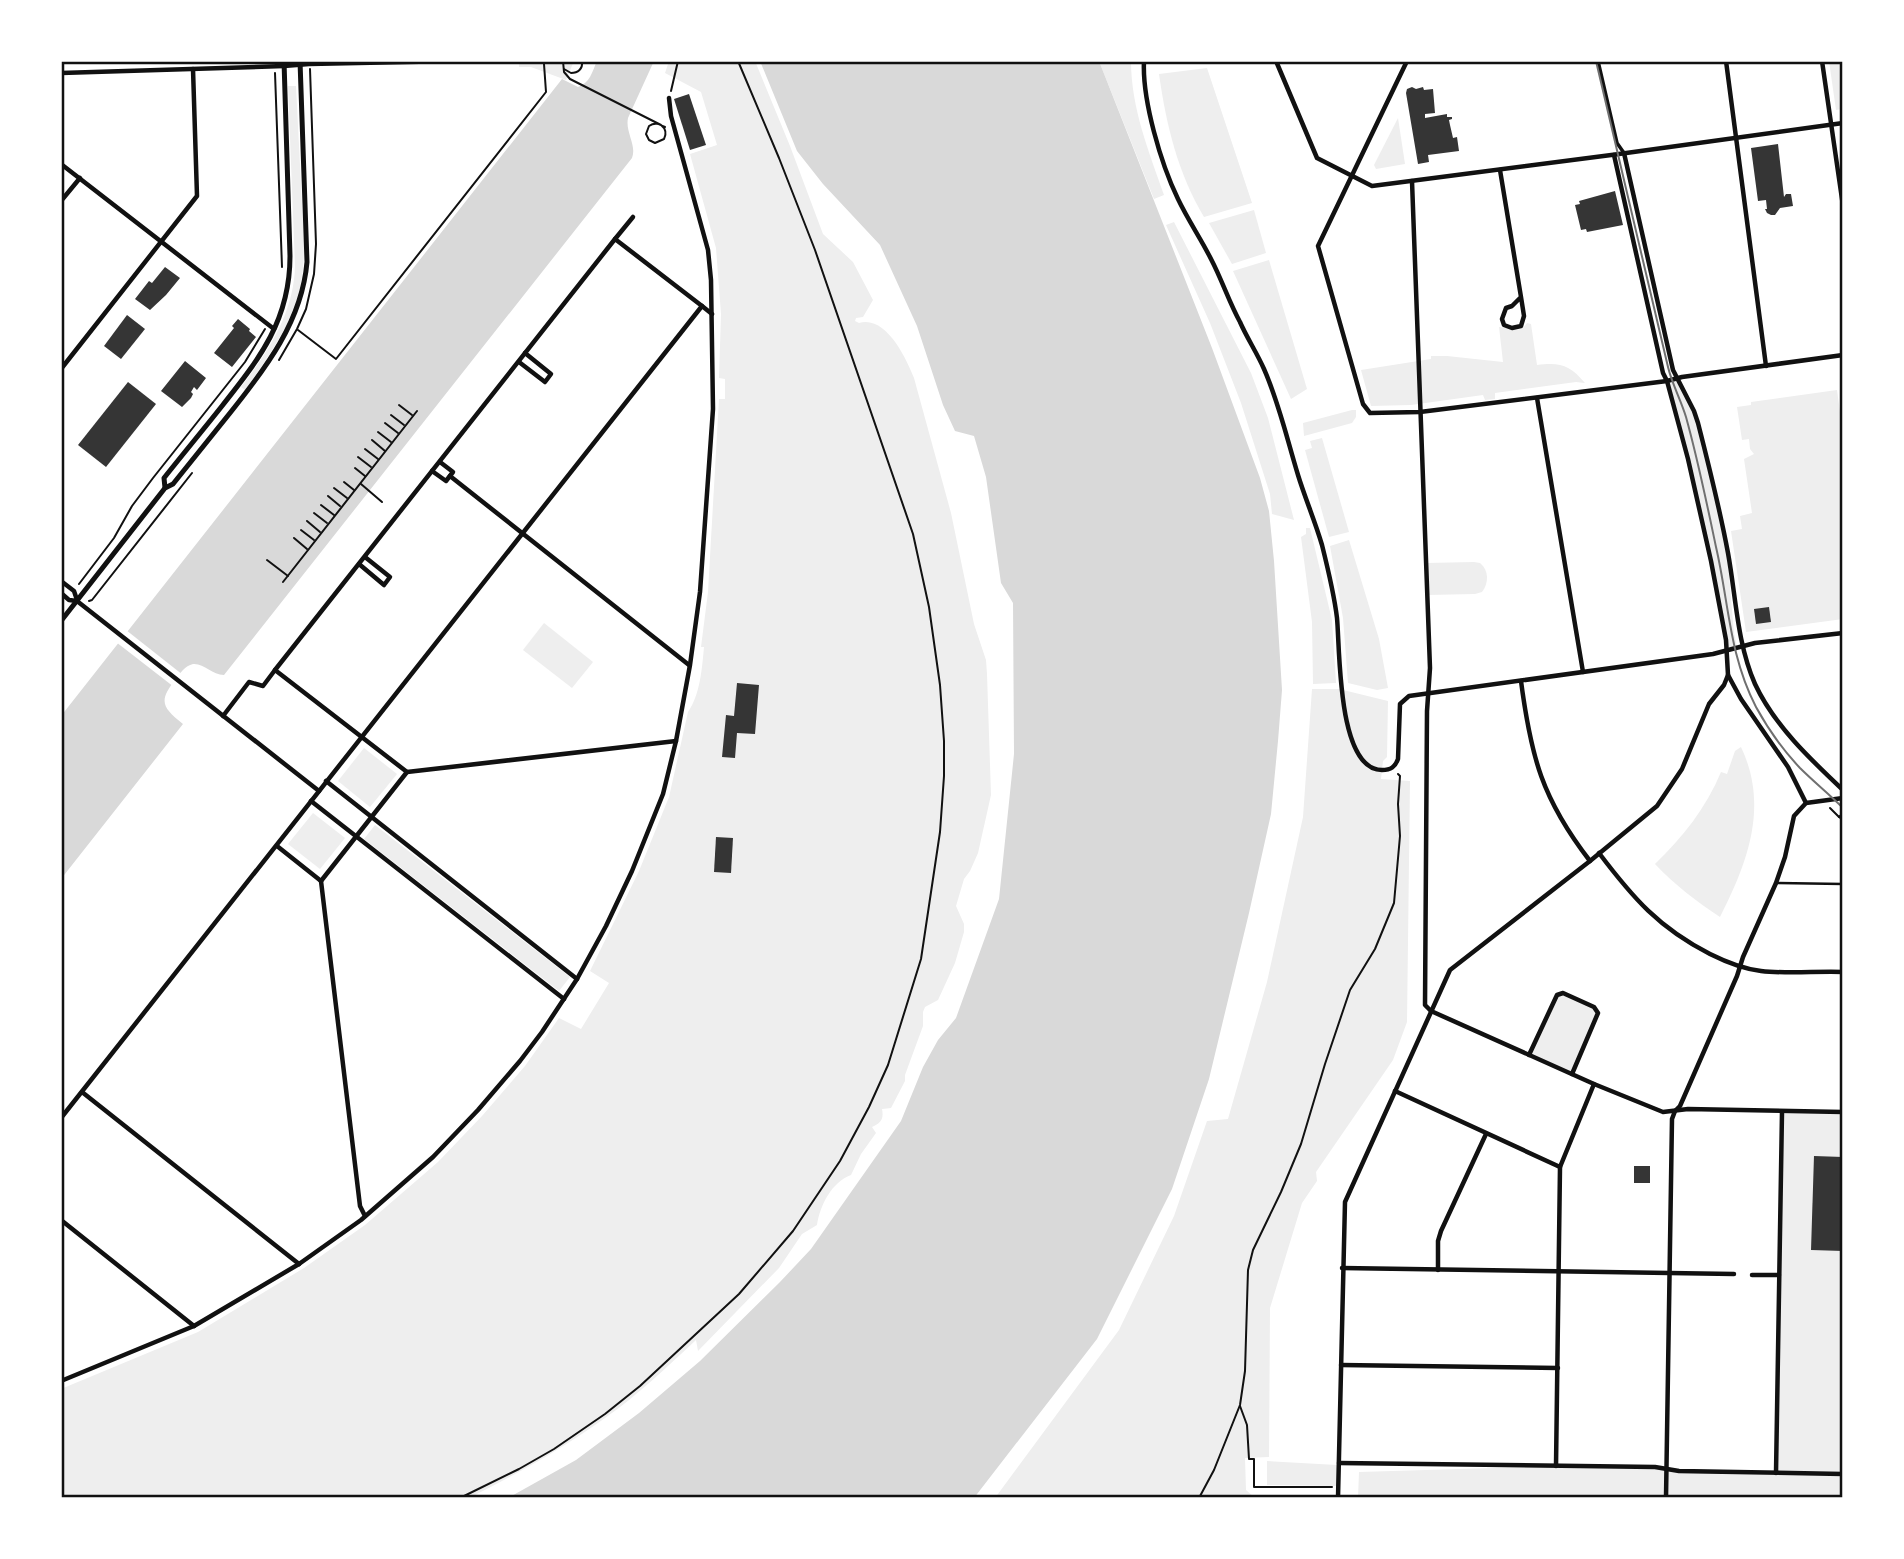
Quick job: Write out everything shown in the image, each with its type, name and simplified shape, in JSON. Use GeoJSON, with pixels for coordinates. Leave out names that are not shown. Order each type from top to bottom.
{"type":"FeatureCollection","features":[{"type":"Feature","properties":{"kind":"street"},"geometry":{"type":"LineString","coordinates":[[61,73],[300,63],[456,61]]}},
{"type":"Feature","properties":{"kind":"street"},"geometry":{"type":"LineString","coordinates":[[1144,61],[1145,87],[1153,126],[1168,174],[1178,199],[1213,263],[1277,403],[1321,544],[1336,617],[1341,686],[1350,733],[1365,763],[1377,770],[1385,771],[1394,767],[1398,759],[1400,704],[1409,696],[1843,633]]}},
{"type":"Feature","properties":{"kind":"street"},"geometry":{"type":"LineString","coordinates":[[1276,61],[1315,155],[1372,186],[1831,124],[1842,123],[1843,130]]}},
{"type":"Feature","properties":{"kind":"street"},"geometry":{"type":"LineString","coordinates":[[1407,61],[1318,246],[1363,404],[1370,413],[1420,412],[1537,398],[1843,355]]}},
{"type":"Feature","properties":{"kind":"street"},"geometry":{"type":"LineString","coordinates":[[1598,61],[1617,143],[1624,153],[1673,370],[1699,423],[1721,520],[1748,667],[1772,712],[1801,748],[1843,790]]}},
{"type":"Feature","properties":{"kind":"street"},"geometry":{"type":"LineString","coordinates":[[1726,61],[1766,366]]}},
{"type":"Feature","properties":{"kind":"street"},"geometry":{"type":"LineString","coordinates":[[1822,61],[1843,206]]}},
{"type":"Feature","properties":{"kind":"street"},"geometry":{"type":"LineString","coordinates":[[61,621],[165,488],[173,484],[265,368],[296,311],[304,282],[307,253],[300,63]]}},
{"type":"Feature","properties":{"kind":"street"},"geometry":{"type":"LineString","coordinates":[[165,488],[164,478],[260,357],[275,330],[288,290],[290,266],[284,64]]}},
{"type":"Feature","properties":{"kind":"street"},"geometry":{"type":"LineString","coordinates":[[61,369],[197,196],[193,69]]}},
{"type":"Feature","properties":{"kind":"street"},"geometry":{"type":"LineString","coordinates":[[61,1381],[194,1326],[299,1264],[366,1216],[433,1157],[478,1110],[542,1032],[577,979],[606,926],[663,794],[690,665],[700,592],[713,410],[708,250],[671,116],[669,98]]}},
{"type":"Feature","properties":{"kind":"street"},"geometry":{"type":"LineString","coordinates":[[1617,143],[1614,155],[1663,373],[1688,459],[1708,548],[1726,639],[1728,675],[1741,699],[1788,767],[1808,806]]}},
{"type":"Feature","properties":{"kind":"street"},"geometry":{"type":"LineString","coordinates":[[61,164],[275,330]]}},
{"type":"Feature","properties":{"kind":"street"},"geometry":{"type":"LineString","coordinates":[[1500,170],[1524,306],[1521,326],[1512,328],[1504,325],[1502,319],[1506,308],[1521,297]]}},
{"type":"Feature","properties":{"kind":"street"},"geometry":{"type":"LineString","coordinates":[[61,201],[80,178]]}},
{"type":"Feature","properties":{"kind":"street"},"geometry":{"type":"LineString","coordinates":[[1412,181],[1430,668],[1425,1005],[1432,1011],[1594,1084],[1663,1112],[1688,1109],[1843,1112]]}},
{"type":"Feature","properties":{"kind":"street"},"geometry":{"type":"LineString","coordinates":[[223,716],[249,682],[263,686],[633,217]]}},
{"type":"Feature","properties":{"kind":"street"},"geometry":{"type":"LineString","coordinates":[[615,239],[712,314]]}},
{"type":"Feature","properties":{"kind":"street"},"geometry":{"type":"LineString","coordinates":[[61,1118],[702,306]]}},
{"type":"Feature","properties":{"kind":"street"},"geometry":{"type":"LineString","coordinates":[[519,362],[545,382],[551,373],[525,353]]}},
{"type":"Feature","properties":{"kind":"street"},"geometry":{"type":"LineString","coordinates":[[233,392],[242,398]]}},
{"type":"Feature","properties":{"kind":"street"},"geometry":{"type":"LineString","coordinates":[[1537,398],[1583,672]]}},
{"type":"Feature","properties":{"kind":"street"},"geometry":{"type":"LineString","coordinates":[[432,471],[446,481],[453,472],[440,462]]}},
{"type":"Feature","properties":{"kind":"street"},"geometry":{"type":"LineString","coordinates":[[450,476],[690,665]]}},
{"type":"Feature","properties":{"kind":"street"},"geometry":{"type":"LineString","coordinates":[[359,565],[384,585],[390,577],[365,557]]}},
{"type":"Feature","properties":{"kind":"street"},"geometry":{"type":"LineString","coordinates":[[61,581],[74,591],[77,601]]}},
{"type":"Feature","properties":{"kind":"street"},"geometry":{"type":"LineString","coordinates":[[61,593],[69,600],[77,601],[319,791]]}},
{"type":"Feature","properties":{"kind":"street"},"geometry":{"type":"LineString","coordinates":[[275,670],[407,772],[676,741]]}},
{"type":"Feature","properties":{"kind":"street"},"geometry":{"type":"LineString","coordinates":[[1338,1498],[1345,1202],[1450,970],[1645,817],[1668,792],[1682,769],[1709,704],[1724,685],[1728,675]]}},
{"type":"Feature","properties":{"kind":"street"},"geometry":{"type":"LineString","coordinates":[[1521,681],[1529,736],[1542,780],[1557,813],[1590,860]]}},
{"type":"Feature","properties":{"kind":"street"},"geometry":{"type":"LineString","coordinates":[[321,881],[407,772]]}},
{"type":"Feature","properties":{"kind":"street"},"geometry":{"type":"LineString","coordinates":[[326,781],[577,979]]}},
{"type":"Feature","properties":{"kind":"street"},"geometry":{"type":"LineString","coordinates":[[1666,1498],[1672,1119],[1738,976],[1776,883],[1785,857],[1791,822],[1797,812],[1808,806],[1843,798]]}},
{"type":"Feature","properties":{"kind":"street"},"geometry":{"type":"LineString","coordinates":[[311,801],[564,999]]}},
{"type":"Feature","properties":{"kind":"street"},"geometry":{"type":"LineString","coordinates":[[277,846],[321,881],[360,1206],[366,1216]]}},
{"type":"Feature","properties":{"kind":"street"},"geometry":{"type":"LineString","coordinates":[[1599,853],[1630,894],[1664,926],[1693,945],[1730,963],[1761,971],[1843,972]]}},
{"type":"Feature","properties":{"kind":"street"},"geometry":{"type":"LineString","coordinates":[[1530,1055],[1557,995],[1563,993],[1594,1007],[1598,1013],[1572,1074]]}},
{"type":"Feature","properties":{"kind":"street"},"geometry":{"type":"LineString","coordinates":[[1556,1466],[1560,1167],[1594,1084]]}},
{"type":"Feature","properties":{"kind":"street"},"geometry":{"type":"LineString","coordinates":[[1395,1091],[1560,1167]]}},
{"type":"Feature","properties":{"kind":"street"},"geometry":{"type":"LineString","coordinates":[[82,1092],[299,1264]]}},
{"type":"Feature","properties":{"kind":"street"},"geometry":{"type":"LineString","coordinates":[[1776,1473],[1782,1112]]}},
{"type":"Feature","properties":{"kind":"street"},"geometry":{"type":"LineString","coordinates":[[1438,1270],[1438,1241],[1441,1231],[1486,1133]]}},
{"type":"Feature","properties":{"kind":"street"},"geometry":{"type":"LineString","coordinates":[[61,1220],[194,1326]]}},
{"type":"Feature","properties":{"kind":"street"},"geometry":{"type":"LineString","coordinates":[[1342,1268],[1734,1274]]}},
{"type":"Feature","properties":{"kind":"street"},"geometry":{"type":"LineString","coordinates":[[1752,1275],[1779,1275]]}},
{"type":"Feature","properties":{"kind":"street"},"geometry":{"type":"LineString","coordinates":[[1341,1366],[1558,1368]]}},
{"type":"Feature","properties":{"kind":"street"},"geometry":{"type":"LineString","coordinates":[[1339,1463],[1667,1468],[1679,1471],[1843,1474]]}},
{"type":"Feature","properties":{"kind":"lane"},"geometry":{"type":"LineString","coordinates":[[1776,883],[1843,884]]}},
{"type":"Feature","properties":{"kind":"path"},"geometry":{"type":"LineString","coordinates":[[563,61],[565,70],[574,73],[580,70],[582,61]]}},
{"type":"Feature","properties":{"kind":"path"},"geometry":{"type":"LineString","coordinates":[[563,61],[564,72],[570,79],[661,125],[665,136],[658,142],[652,142],[647,138],[647,128],[652,124],[661,125]]}},
{"type":"Feature","properties":{"kind":"path"},"geometry":{"type":"LineString","coordinates":[[669,98],[678,61]]}},
{"type":"Feature","properties":{"kind":"path"},"geometry":{"type":"LineString","coordinates":[[460,1498],[554,1449],[640,1386],[739,1294],[793,1231],[841,1161],[883,1076],[921,959],[940,832],[944,776],[940,685],[929,607],[913,534],[815,250],[738,61]]}},
{"type":"Feature","properties":{"kind":"path"},"geometry":{"type":"LineString","coordinates":[[277,364],[306,309],[316,256],[309,64]]}},
{"type":"Feature","properties":{"kind":"path"},"geometry":{"type":"LineString","coordinates":[[297,329],[336,359],[546,93],[544,64]]}},
{"type":"Feature","properties":{"kind":"path"},"geometry":{"type":"LineString","coordinates":[[274,66],[282,269]]}},
{"type":"Feature","properties":{"kind":"path"},"geometry":{"type":"LineString","coordinates":[[81,581],[114,538],[132,506],[245,362],[268,324]]}},
{"type":"Feature","properties":{"kind":"path"},"geometry":{"type":"LineString","coordinates":[[399,405],[413,416]]}},
{"type":"Feature","properties":{"kind":"path"},"geometry":{"type":"LineString","coordinates":[[283,582],[417,411]]}},
{"type":"Feature","properties":{"kind":"path"},"geometry":{"type":"LineString","coordinates":[[391,415],[406,426]]}},
{"type":"Feature","properties":{"kind":"path"},"geometry":{"type":"LineString","coordinates":[[385,423],[399,434]]}},
{"type":"Feature","properties":{"kind":"path"},"geometry":{"type":"LineString","coordinates":[[378,432],[392,443]]}},
{"type":"Feature","properties":{"kind":"path"},"geometry":{"type":"LineString","coordinates":[[372,440],[386,452]]}},
{"type":"Feature","properties":{"kind":"path"},"geometry":{"type":"LineString","coordinates":[[365,449],[379,460]]}},
{"type":"Feature","properties":{"kind":"path"},"geometry":{"type":"LineString","coordinates":[[358,457],[372,468]]}},
{"type":"Feature","properties":{"kind":"path"},"geometry":{"type":"LineString","coordinates":[[92,600],[198,466]]}},
{"type":"Feature","properties":{"kind":"path"},"geometry":{"type":"LineString","coordinates":[[355,468],[366,477]]}},
{"type":"Feature","properties":{"kind":"path"},"geometry":{"type":"LineString","coordinates":[[344,482],[355,490]]}},
{"type":"Feature","properties":{"kind":"path"},"geometry":{"type":"LineString","coordinates":[[360,484],[382,502]]}},
{"type":"Feature","properties":{"kind":"path"},"geometry":{"type":"LineString","coordinates":[[334,488],[348,499]]}},
{"type":"Feature","properties":{"kind":"path"},"geometry":{"type":"LineString","coordinates":[[328,496],[342,507]]}},
{"type":"Feature","properties":{"kind":"path"},"geometry":{"type":"LineString","coordinates":[[321,505],[335,516]]}},
{"type":"Feature","properties":{"kind":"path"},"geometry":{"type":"LineString","coordinates":[[314,513],[328,524]]}},
{"type":"Feature","properties":{"kind":"path"},"geometry":{"type":"LineString","coordinates":[[307,522],[322,533]]}},
{"type":"Feature","properties":{"kind":"path"},"geometry":{"type":"LineString","coordinates":[[301,530],[315,541]]}},
{"type":"Feature","properties":{"kind":"path"},"geometry":{"type":"LineString","coordinates":[[294,538],[308,550]]}},
{"type":"Feature","properties":{"kind":"path"},"geometry":{"type":"LineString","coordinates":[[267,560],[288,576]]}},
{"type":"Feature","properties":{"kind":"path"},"geometry":{"type":"LineString","coordinates":[[1199,1498],[1214,1470],[1240,1405],[1245,1371],[1248,1270],[1253,1250],[1301,1144],[1350,990],[1375,948],[1394,903],[1401,836],[1398,804],[1400,776],[1394,767]]}},
{"type":"Feature","properties":{"kind":"path"},"geometry":{"type":"LineString","coordinates":[[1827,805],[1843,820]]}},
{"type":"Feature","properties":{"kind":"path"},"geometry":{"type":"LineString","coordinates":[[1839,817],[1843,813]]}},
{"type":"Feature","properties":{"kind":"path"},"geometry":{"type":"LineString","coordinates":[[1240,1405],[1247,1425],[1248,1459],[1254,1459],[1254,1486],[1338,1488]]}},
{"type":"Feature","properties":{"kind":"shaded area"},"geometry":{"type":"Polygon","coordinates":[[[519,61],[574,61],[566,80],[531,67],[519,67],[519,61]]]}},
{"type":"Feature","properties":{"kind":"shaded area"},"geometry":{"type":"Polygon","coordinates":[[[597,61],[654,61],[628,118],[632,158],[224,675],[193,664],[179,674],[167,693],[165,703],[183,724],[61,879],[61,716],[562,79],[578,87],[582,85],[590,77],[597,61]]]}},
{"type":"Feature","properties":{"kind":"shaded area"},"geometry":{"type":"Polygon","coordinates":[[[669,61],[755,61],[823,234],[853,262],[873,300],[863,317],[856,318],[855,321],[878,325],[886,332],[894,340],[914,378],[951,513],[987,674],[991,795],[978,853],[964,879],[956,906],[964,924],[964,932],[955,963],[938,1000],[925,1007],[923,1026],[905,1081],[891,1108],[882,1109],[881,1120],[872,1127],[876,1133],[861,1154],[851,1175],[838,1183],[828,1195],[817,1225],[802,1234],[779,1268],[698,1351],[696,1340],[629,1400],[556,1451],[469,1498],[61,1498],[61,1389],[198,1332],[304,1268],[365,1225],[438,1162],[482,1116],[525,1066],[559,1018],[581,1029],[609,983],[590,971],[639,871],[669,797],[688,712],[700,681],[719,399],[725,399],[725,379],[719,378],[721,314],[716,248],[690,154],[717,145],[701,92],[665,73],[669,61]]]}},
{"type":"Feature","properties":{"kind":"shaded area"},"geometry":{"type":"Polygon","coordinates":[[[760,61],[1099,61],[1212,348],[1260,478],[1269,511],[1282,690],[1271,814],[1209,1079],[1172,1189],[1097,1339],[974,1498],[508,1498],[576,1460],[639,1413],[700,1361],[811,1249],[901,1121],[923,1067],[938,1040],[956,1018],[999,899],[1014,754],[1013,603],[1001,583],[986,477],[974,436],[955,431],[943,405],[917,326],[880,245],[823,184],[797,151],[760,61]]]}},
{"type":"Feature","properties":{"kind":"shaded area"},"geometry":{"type":"Polygon","coordinates":[[[1099,61],[1131,61],[1137,113],[1164,195],[1154,199],[1099,61]]]}},
{"type":"Feature","properties":{"kind":"shaded area"},"geometry":{"type":"Polygon","coordinates":[[[1829,61],[1843,61],[1843,109],[1836,110],[1829,61]]]}},
{"type":"Feature","properties":{"kind":"shaded area"},"geometry":{"type":"Polygon","coordinates":[[[1207,68],[1252,203],[1204,217],[1187,184],[1174,148],[1159,74],[1207,68]]]}},
{"type":"Feature","properties":{"kind":"shaded area"},"geometry":{"type":"Polygon","coordinates":[[[288,86],[296,86],[304,241],[302,277],[286,325],[245,390],[241,387],[270,345],[285,315],[294,283],[288,86]]]}},
{"type":"Feature","properties":{"kind":"shaded area"},"geometry":{"type":"Polygon","coordinates":[[[1398,118],[1405,164],[1376,169],[1374,165],[1398,118]]]}},
{"type":"Feature","properties":{"kind":"shaded area"},"geometry":{"type":"Polygon","coordinates":[[[1254,210],[1266,253],[1232,264],[1209,223],[1254,210]]]}},
{"type":"Feature","properties":{"kind":"shaded area"},"geometry":{"type":"Polygon","coordinates":[[[1174,222],[1251,373],[1268,418],[1294,520],[1272,514],[1270,494],[1241,403],[1210,323],[1166,225],[1174,222]]]}},
{"type":"Feature","properties":{"kind":"shaded area"},"geometry":{"type":"Polygon","coordinates":[[[1269,260],[1307,389],[1291,399],[1233,271],[1269,260]]]}},
{"type":"Feature","properties":{"kind":"shaded area"},"geometry":{"type":"Polygon","coordinates":[[[1527,323],[1531,324],[1537,365],[1564,366],[1585,383],[1495,393],[1495,399],[1485,400],[1483,395],[1411,405],[1371,406],[1361,370],[1431,359],[1431,356],[1503,362],[1499,327],[1518,330],[1527,323]]]}},
{"type":"Feature","properties":{"kind":"shaded area"},"geometry":{"type":"Polygon","coordinates":[[[1677,378],[1694,411],[1722,520],[1737,647],[1726,651],[1711,561],[1667,381],[1677,378]]]}},
{"type":"Feature","properties":{"kind":"shaded area"},"geometry":{"type":"Polygon","coordinates":[[[1837,390],[1843,434],[1843,619],[1746,632],[1731,531],[1742,529],[1740,516],[1752,513],[1744,459],[1754,454],[1750,449],[1749,439],[1742,440],[1737,407],[1751,405],[1751,402],[1837,390]]]}},
{"type":"Feature","properties":{"kind":"shaded area"},"geometry":{"type":"Polygon","coordinates":[[[1356,410],[1356,417],[1352,423],[1304,436],[1303,423],[1356,410]]]}},
{"type":"Feature","properties":{"kind":"shaded area"},"geometry":{"type":"Polygon","coordinates":[[[1322,438],[1349,532],[1329,537],[1305,450],[1312,448],[1310,441],[1322,438]]]}},
{"type":"Feature","properties":{"kind":"shaded area"},"geometry":{"type":"Polygon","coordinates":[[[1306,528],[1310,528],[1332,620],[1336,683],[1313,684],[1312,622],[1301,537],[1306,534],[1306,528]]]}},
{"type":"Feature","properties":{"kind":"shaded area"},"geometry":{"type":"Polygon","coordinates":[[[1349,540],[1379,639],[1388,688],[1377,690],[1348,683],[1343,618],[1330,546],[1349,540]]]}},
{"type":"Feature","properties":{"kind":"shaded area"},"geometry":{"type":"Polygon","coordinates":[[[1426,563],[1480,563],[1486,573],[1486,585],[1482,592],[1427,595],[1426,563]]]}},
{"type":"Feature","properties":{"kind":"shaded area"},"geometry":{"type":"Polygon","coordinates":[[[544,623],[593,662],[572,688],[523,650],[544,623]]]}},
{"type":"Feature","properties":{"kind":"shaded area"},"geometry":{"type":"Polygon","coordinates":[[[1312,689],[1339,689],[1388,701],[1387,757],[1383,761],[1381,779],[1410,781],[1407,1022],[1393,1060],[1316,1172],[1317,1181],[1302,1203],[1270,1308],[1269,1457],[1245,1458],[1246,1490],[1255,1498],[995,1498],[1119,1330],[1174,1216],[1207,1121],[1228,1119],[1267,982],[1303,817],[1312,689]]]}},
{"type":"Feature","properties":{"kind":"shaded area"},"geometry":{"type":"Polygon","coordinates":[[[1741,747],[1753,791],[1752,834],[1739,876],[1720,917],[1670,879],[1655,864],[1693,821],[1721,772],[1727,774],[1735,751],[1741,747]]]}},
{"type":"Feature","properties":{"kind":"shaded area"},"geometry":{"type":"Polygon","coordinates":[[[364,748],[397,774],[370,807],[338,781],[364,748]]]}},
{"type":"Feature","properties":{"kind":"shaded area"},"geometry":{"type":"Polygon","coordinates":[[[313,813],[345,838],[320,869],[288,844],[313,813]]]}},
{"type":"Feature","properties":{"kind":"shaded area"},"geometry":{"type":"Polygon","coordinates":[[[375,825],[570,977],[559,991],[364,839],[375,825]]]}},
{"type":"Feature","properties":{"kind":"shaded area"},"geometry":{"type":"Polygon","coordinates":[[[1563,993],[1594,1007],[1598,1013],[1572,1074],[1529,1055],[1557,995],[1563,993]]]}},
{"type":"Feature","properties":{"kind":"shaded area"},"geometry":{"type":"Polygon","coordinates":[[[1782,1112],[1843,1112],[1843,1498],[1358,1498],[1359,1472],[1556,1466],[1776,1473],[1782,1112]]]}},
{"type":"Feature","properties":{"kind":"shaded area"},"geometry":{"type":"Polygon","coordinates":[[[1267,1461],[1337,1465],[1337,1486],[1267,1485],[1267,1461]]]}},
{"type":"Feature","properties":{"kind":"pier"},"geometry":{"type":"Polygon","coordinates":[[[126,630],[183,675],[174,687],[116,642],[126,630]]]}},
{"type":"Feature","properties":{"kind":"building"},"geometry":{"type":"Polygon","coordinates":[[[1407,89],[1433,89],[1435,113],[1425,114],[1425,118],[1447,114],[1447,117],[1452,117],[1449,120],[1450,125],[1453,138],[1457,137],[1459,151],[1428,155],[1429,162],[1418,164],[1406,93],[1407,89]]]}},
{"type":"Feature","properties":{"kind":"building"},"geometry":{"type":"Polygon","coordinates":[[[689,94],[706,145],[690,150],[674,99],[689,94]]]}},
{"type":"Feature","properties":{"kind":"building"},"geometry":{"type":"Polygon","coordinates":[[[1778,144],[1784,197],[1791,194],[1793,206],[1780,208],[1775,215],[1771,215],[1765,209],[1766,200],[1758,201],[1751,148],[1778,144]]]}},
{"type":"Feature","properties":{"kind":"building"},"geometry":{"type":"Polygon","coordinates":[[[1615,191],[1623,225],[1587,232],[1586,229],[1581,230],[1575,205],[1580,204],[1579,201],[1615,191]]]}},
{"type":"Feature","properties":{"kind":"building"},"geometry":{"type":"Polygon","coordinates":[[[165,267],[180,278],[150,310],[135,299],[165,267]]]}},
{"type":"Feature","properties":{"kind":"building"},"geometry":{"type":"Polygon","coordinates":[[[127,315],[145,329],[121,359],[104,346],[127,315]]]}},
{"type":"Feature","properties":{"kind":"building"},"geometry":{"type":"Polygon","coordinates":[[[238,319],[256,337],[232,367],[214,353],[238,319]]]}},
{"type":"Feature","properties":{"kind":"building"},"geometry":{"type":"Polygon","coordinates":[[[185,361],[206,378],[197,390],[194,387],[191,398],[182,407],[161,391],[185,361]]]}},
{"type":"Feature","properties":{"kind":"building"},"geometry":{"type":"Polygon","coordinates":[[[128,382],[156,404],[106,467],[78,445],[128,382]]]}},
{"type":"Feature","properties":{"kind":"building"},"geometry":{"type":"Polygon","coordinates":[[[1769,607],[1771,622],[1756,624],[1754,609],[1769,607]]]}},
{"type":"Feature","properties":{"kind":"building"},"geometry":{"type":"Polygon","coordinates":[[[737,683],[759,685],[755,734],[737,733],[735,758],[722,757],[726,715],[734,716],[737,683]]]}},
{"type":"Feature","properties":{"kind":"building"},"geometry":{"type":"Polygon","coordinates":[[[716,837],[733,838],[731,873],[714,872],[716,837]]]}},
{"type":"Feature","properties":{"kind":"building"},"geometry":{"type":"Polygon","coordinates":[[[1814,1156],[1843,1157],[1843,1251],[1811,1250],[1814,1156]]]}},
{"type":"Feature","properties":{"kind":"building"},"geometry":{"type":"Polygon","coordinates":[[[1634,1166],[1650,1166],[1650,1183],[1634,1183],[1634,1166]]]}},
{"type":"Feature","properties":{"kind":"tram line"},"geometry":{"type":"LineString","coordinates":[[1596,61],[1668,367],[1686,417],[1698,466],[1740,668],[1756,707],[1776,739],[1800,768],[1843,808]]}}]}
